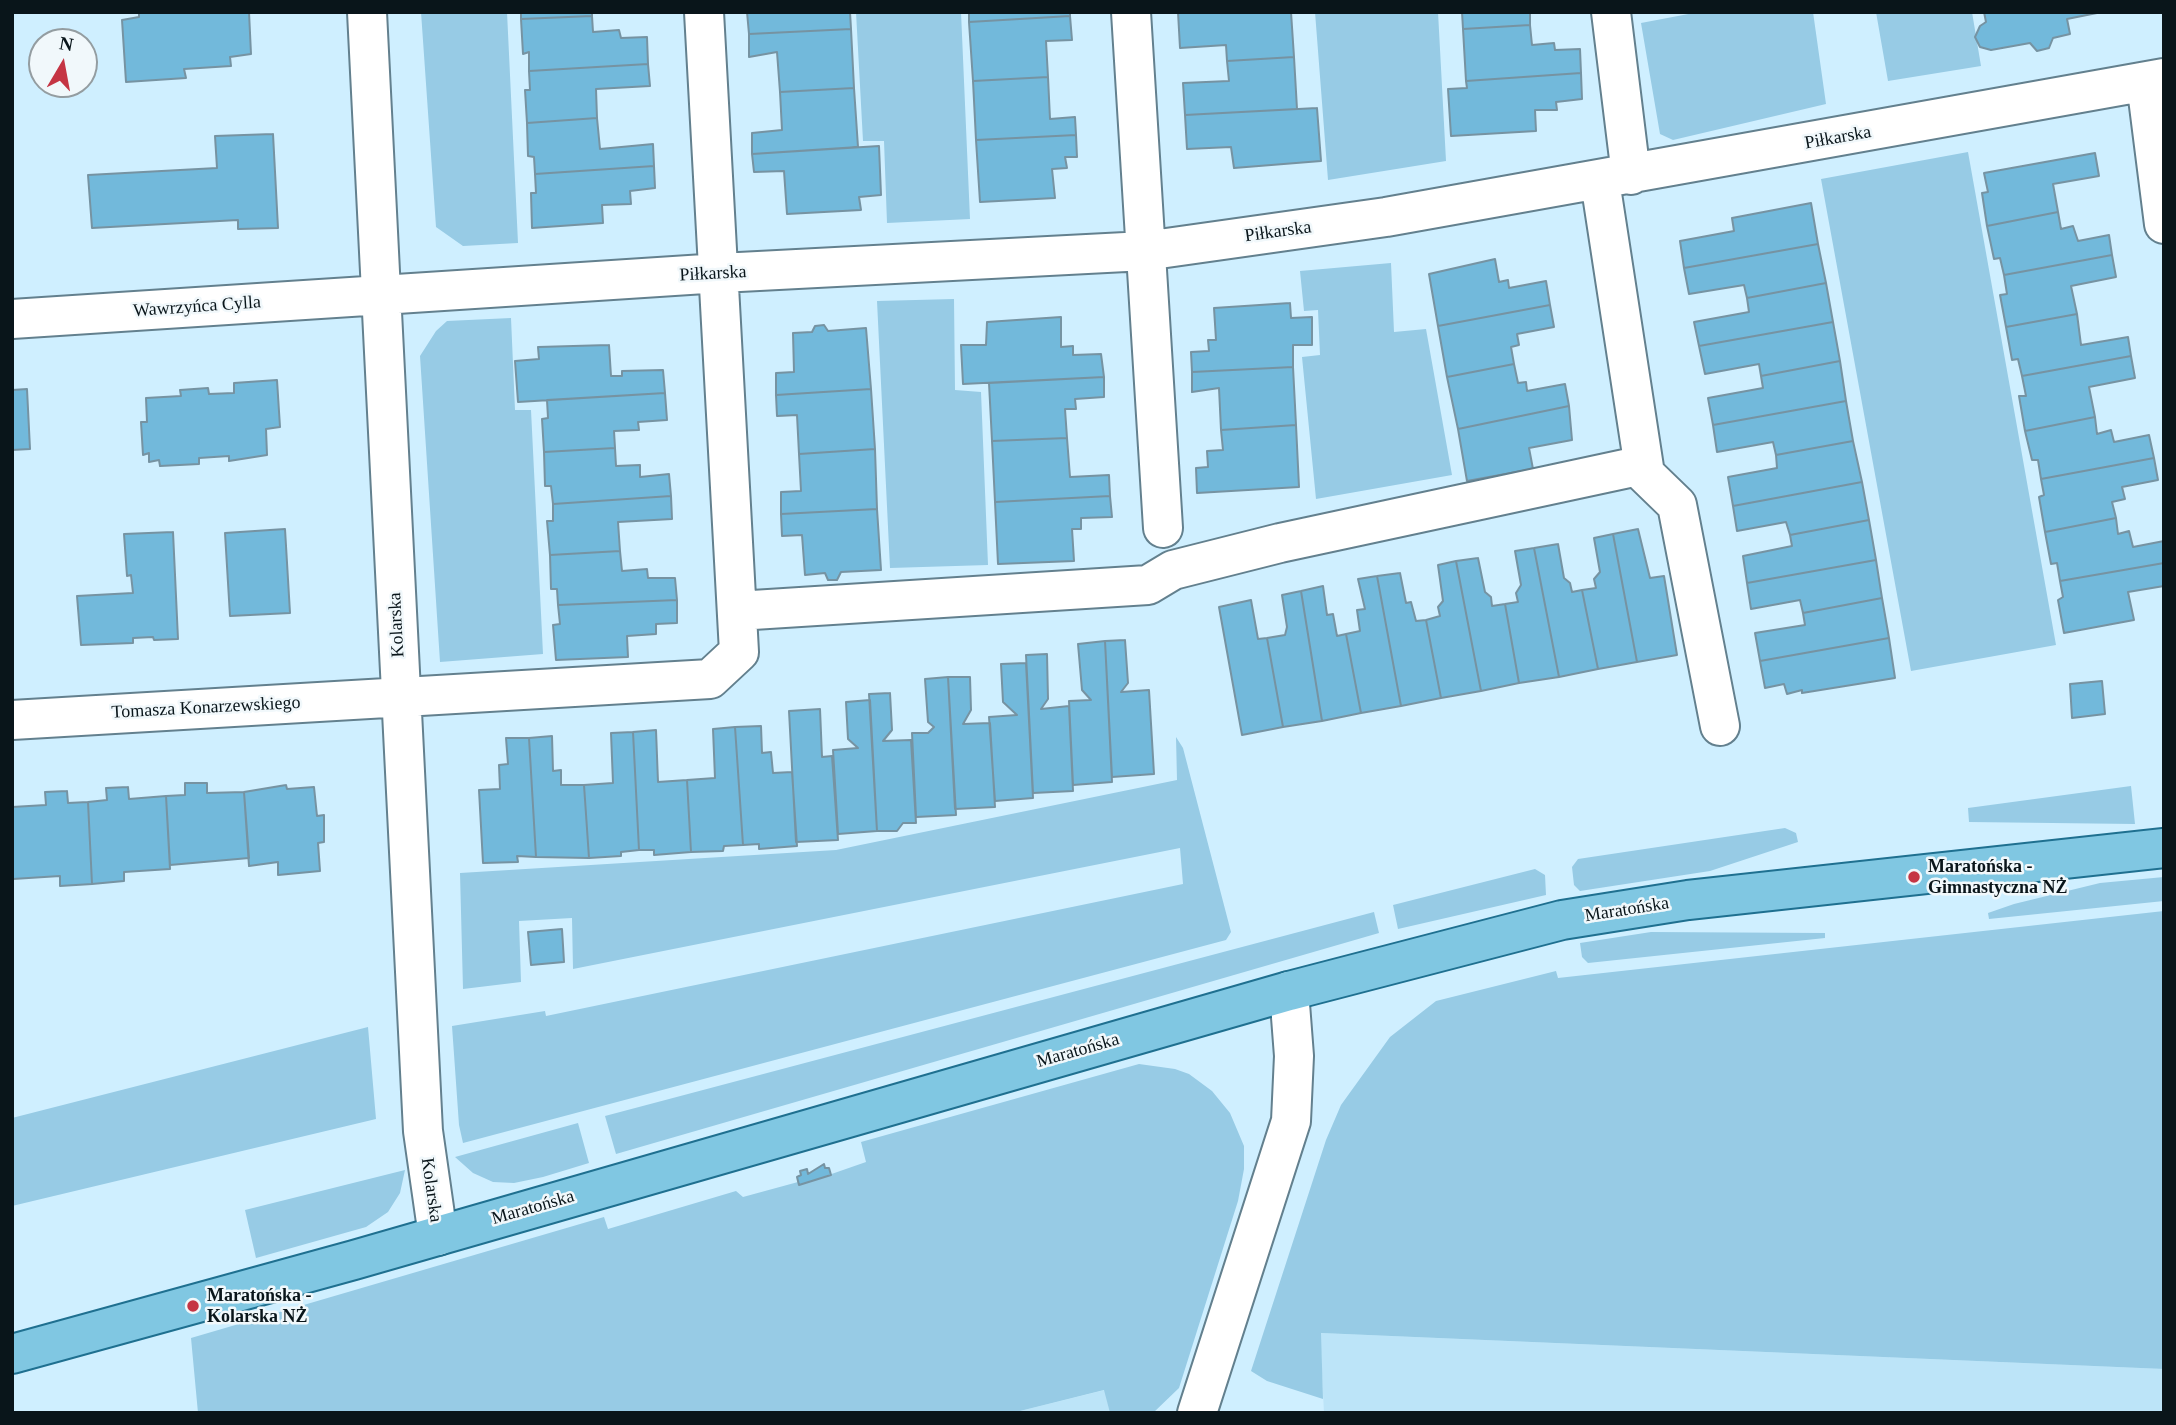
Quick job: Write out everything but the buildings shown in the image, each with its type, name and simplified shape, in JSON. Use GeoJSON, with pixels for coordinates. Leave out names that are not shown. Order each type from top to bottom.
{"type":"FeatureCollection","features":[{"type":"Feature","properties":{"kind":"main road","name":"Maratońska"},"geometry":{"type":"LineString","coordinates":[[12,1354],[438,1236],[1289,991],[1562,920],[1688,901],[2164,848]]}},
{"type":"Feature","properties":{"kind":"street","name":"Kolarska"},"geometry":{"type":"LineString","coordinates":[[368,12],[423,1131],[438,1236]]}},
{"type":"Feature","properties":{"kind":"street","name":"Tomasza Konarzewskiego"},"geometry":{"type":"LineString","coordinates":[[12,720],[710,679],[739,652],[704,12]]}},
{"type":"Feature","properties":{"kind":"street"},"geometry":{"type":"LineString","coordinates":[[1131,12],[1163,527]]}},
{"type":"Feature","properties":{"kind":"street"},"geometry":{"type":"LineString","coordinates":[[1611,12],[1615,178],[1643,465],[1645,474],[1677,505],[1720,726]]}},
{"type":"Feature","properties":{"kind":"street","name":"Piłkarska"},"geometry":{"type":"LineString","coordinates":[[382,295],[720,273],[1145,251],[1387,217],[2155,80]]}},
{"type":"Feature","properties":{"kind":"street"},"geometry":{"type":"LineString","coordinates":[[2155,80],[2164,224]]}},
{"type":"Feature","properties":{"kind":"street","name":"Wawrzyńca Cylla"},"geometry":{"type":"LineString","coordinates":[[12,319],[382,295]]}},
{"type":"Feature","properties":{"kind":"street"},"geometry":{"type":"LineString","coordinates":[[737,611],[1148,585],[1172,570],[1280,543],[1643,465]]}},
{"type":"Feature","properties":{"kind":"street"},"geometry":{"type":"LineString","coordinates":[[1197,1413],[1291,1121],[1294,1056],[1289,991]]}},
{"type":"Feature","properties":{"kind":"shaded area"},"geometry":{"type":"Polygon","coordinates":[[[421,12],[507,12],[518,243],[463,246],[436,227],[421,12]]]}},
{"type":"Feature","properties":{"kind":"shaded area"},"geometry":{"type":"Polygon","coordinates":[[[856,12],[961,12],[970,219],[887,223],[884,141],[863,141],[856,12]]]}},
{"type":"Feature","properties":{"kind":"shaded area"},"geometry":{"type":"Polygon","coordinates":[[[1315,12],[1438,12],[1446,161],[1328,180],[1315,12]]]}},
{"type":"Feature","properties":{"kind":"shaded area"},"geometry":{"type":"Polygon","coordinates":[[[1699,12],[1813,12],[1826,104],[1673,140],[1660,134],[1641,23],[1699,12]]]}},
{"type":"Feature","properties":{"kind":"shaded area"},"geometry":{"type":"Polygon","coordinates":[[[1876,12],[1972,12],[1981,66],[1888,81],[1876,12]]]}},
{"type":"Feature","properties":{"kind":"shaded area"},"geometry":{"type":"Polygon","coordinates":[[[1968,152],[2056,645],[1911,671],[1821,179],[1968,152]]]}},
{"type":"Feature","properties":{"kind":"shaded area"},"geometry":{"type":"Polygon","coordinates":[[[1391,263],[1394,332],[1426,329],[1452,475],[1316,499],[1302,357],[1320,355],[1318,310],[1304,311],[1300,271],[1391,263]]]}},
{"type":"Feature","properties":{"kind":"shaded area"},"geometry":{"type":"Polygon","coordinates":[[[954,299],[955,390],[981,392],[988,565],[890,568],[877,301],[954,299]]]}},
{"type":"Feature","properties":{"kind":"shaded area"},"geometry":{"type":"Polygon","coordinates":[[[511,318],[515,410],[531,410],[543,654],[440,662],[420,356],[436,331],[447,321],[511,318]]]}},
{"type":"Feature","properties":{"kind":"shaded area"},"geometry":{"type":"Polygon","coordinates":[[[1176,737],[1183,748],[1231,932],[1226,940],[463,1143],[459,1125],[452,1026],[545,1011],[546,1016],[1183,884],[1180,848],[573,969],[572,918],[519,921],[521,982],[463,989],[460,873],[836,850],[1177,780],[1176,737]]]}},
{"type":"Feature","properties":{"kind":"shaded area"},"geometry":{"type":"Polygon","coordinates":[[[2131,786],[2135,824],[1969,822],[1968,808],[2131,786]]]}},
{"type":"Feature","properties":{"kind":"shaded area"},"geometry":{"type":"Polygon","coordinates":[[[1785,828],[1796,833],[1798,842],[1710,871],[1580,891],[1574,885],[1572,867],[1578,859],[1785,828]]]}},
{"type":"Feature","properties":{"kind":"shaded area"},"geometry":{"type":"Polygon","coordinates":[[[1535,869],[1545,875],[1546,895],[1398,929],[1393,905],[1535,869]]]}},
{"type":"Feature","properties":{"kind":"shaded area"},"geometry":{"type":"Polygon","coordinates":[[[2164,877],[2164,901],[1989,919],[1988,913],[2014,904],[2100,883],[2164,877]]]}},
{"type":"Feature","properties":{"kind":"shaded area"},"geometry":{"type":"Polygon","coordinates":[[[2164,911],[2164,1369],[1321,1333],[1323,1399],[1267,1381],[1251,1371],[1326,1140],[1341,1105],[1390,1037],[1436,1001],[1556,971],[1558,978],[2164,911]]]}},
{"type":"Feature","properties":{"kind":"shaded area"},"geometry":{"type":"Polygon","coordinates":[[[1374,912],[1379,933],[616,1154],[605,1116],[1374,912]]]}},
{"type":"Feature","properties":{"kind":"shaded area"},"geometry":{"type":"Polygon","coordinates":[[[1651,932],[1825,933],[1825,938],[1588,963],[1582,957],[1580,943],[1651,932]]]}},
{"type":"Feature","properties":{"kind":"shaded area"},"geometry":{"type":"Polygon","coordinates":[[[368,1027],[376,1119],[12,1206],[12,1118],[368,1027]]]}},
{"type":"Feature","properties":{"kind":"shaded area"},"geometry":{"type":"Polygon","coordinates":[[[1139,1064],[1175,1069],[1189,1074],[1212,1091],[1230,1113],[1244,1146],[1244,1169],[1238,1201],[1179,1388],[1153,1413],[1110,1413],[1104,1390],[1012,1413],[198,1413],[191,1338],[604,1217],[608,1229],[736,1191],[743,1197],[798,1182],[800,1185],[866,1162],[861,1142],[1139,1064]]]}},
{"type":"Feature","properties":{"kind":"shaded area"},"geometry":{"type":"Polygon","coordinates":[[[578,1123],[589,1163],[543,1177],[514,1183],[493,1182],[473,1173],[455,1157],[578,1123]]]}},
{"type":"Feature","properties":{"kind":"shaded area"},"geometry":{"type":"Polygon","coordinates":[[[405,1170],[400,1193],[388,1212],[366,1227],[256,1258],[245,1210],[405,1170]]]}},
{"type":"Feature","properties":{"kind":"shaded area"},"geometry":{"type":"Polygon","coordinates":[[[1320,1333],[2164,1369],[2164,1413],[1324,1413],[1320,1333]]]}},
{"type":"Feature","properties":{"kind":"shaded area"},"geometry":{"type":"Polygon","coordinates":[[[1105,1390],[1110,1413],[1012,1413],[1105,1390]]]}},
{"type":"Feature","properties":{"kind":"place","name":"Maratońska - Gimnastyczna NŻ"},"geometry":{"type":"Point","coordinates":[1914,877]}},
{"type":"Feature","properties":{"kind":"place","name":"Maratońska - Kolarska NŻ"},"geometry":{"type":"Point","coordinates":[193,1306]}}]}
